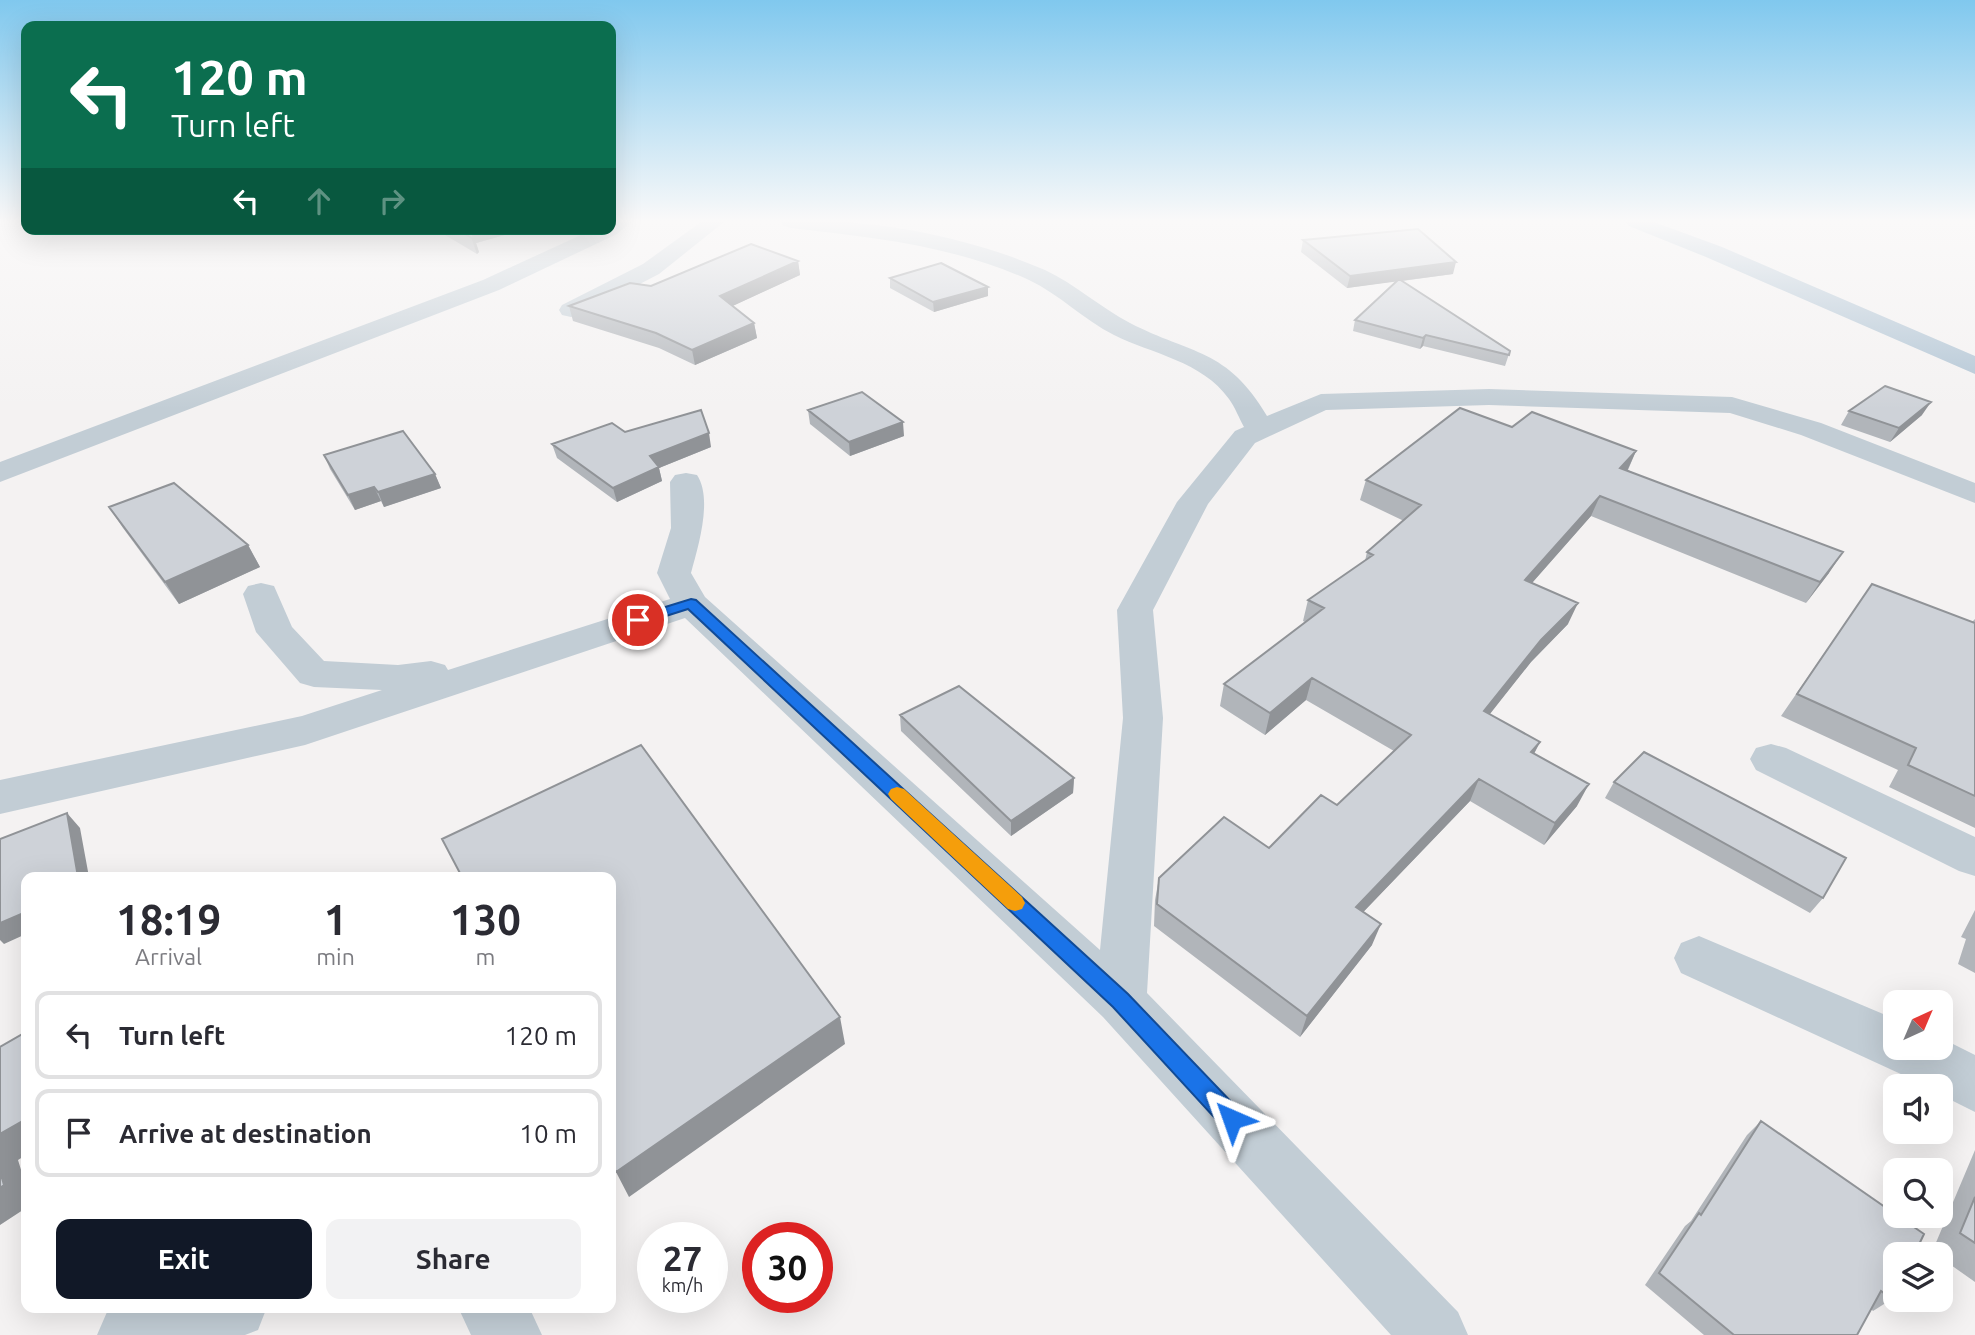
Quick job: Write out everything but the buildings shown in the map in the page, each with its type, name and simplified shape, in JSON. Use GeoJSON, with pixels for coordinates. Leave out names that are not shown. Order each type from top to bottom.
{"type":"FeatureCollection","features":[{"type":"Feature","properties":{"kind":"main road"},"geometry":{"type":"LineString","coordinates":[[1788,284],[1975,366]]}},
{"type":"Feature","properties":{"kind":"main road"},"geometry":{"type":"LineString","coordinates":[[1821,284],[1975,349]]}},
{"type":"Feature","properties":{"kind":"street"},"geometry":{"type":"LineString","coordinates":[[0,473],[493,284]]}},
{"type":"Feature","properties":{"kind":"street"},"geometry":{"type":"LineString","coordinates":[[571,310],[621,284]]}},
{"type":"Feature","properties":{"kind":"street"},"geometry":{"type":"LineString","coordinates":[[1052,284],[1122,329],[1188,355],[1220,375],[1240,394],[1260,430]]}},
{"type":"Feature","properties":{"kind":"street"},"geometry":{"type":"LineString","coordinates":[[1121,1001],[1143,718],[1135,610],[1193,502],[1245,437],[1321,402],[1489,397],[1732,405],[1811,429],[1975,494]]}},
{"type":"Feature","properties":{"kind":"street"},"geometry":{"type":"LineString","coordinates":[[686,482],[687,528],[674,572],[691,604],[1121,1001],[1435,1335]]}},
{"type":"Feature","properties":{"kind":"street"},"geometry":{"type":"LineString","coordinates":[[261,594],[275,632],[314,674],[398,678],[499,665]]}},
{"type":"Feature","properties":{"kind":"street"},"geometry":{"type":"LineString","coordinates":[[0,797],[305,730],[691,604]]}},
{"type":"Feature","properties":{"kind":"street"},"geometry":{"type":"LineString","coordinates":[[1771,760],[1975,858]]}},
{"type":"Feature","properties":{"kind":"street"},"geometry":{"type":"LineString","coordinates":[[0,815],[100,775]]}},
{"type":"Feature","properties":{"kind":"street"},"geometry":{"type":"LineString","coordinates":[[1699,958],[1883,1039]]}},
{"type":"Feature","properties":{"kind":"street"},"geometry":{"type":"LineString","coordinates":[[1932,1060],[1975,1086]]}},
{"type":"Feature","properties":{"kind":"street"},"geometry":{"type":"LineString","coordinates":[[130,1335],[212,1313]]}},
{"type":"Feature","properties":{"kind":"street"},"geometry":{"type":"LineString","coordinates":[[494,1313],[509,1335]]}},
{"type":"Feature","properties":{"kind":"slow traffic"},"geometry":{"type":"LineString","coordinates":[[897,794],[1015,903]]}},
{"type":"Feature","properties":{"kind":"route"},"geometry":{"type":"LineString","coordinates":[[638,620],[691,604],[1121,1001],[1232,1119]]}}]}
